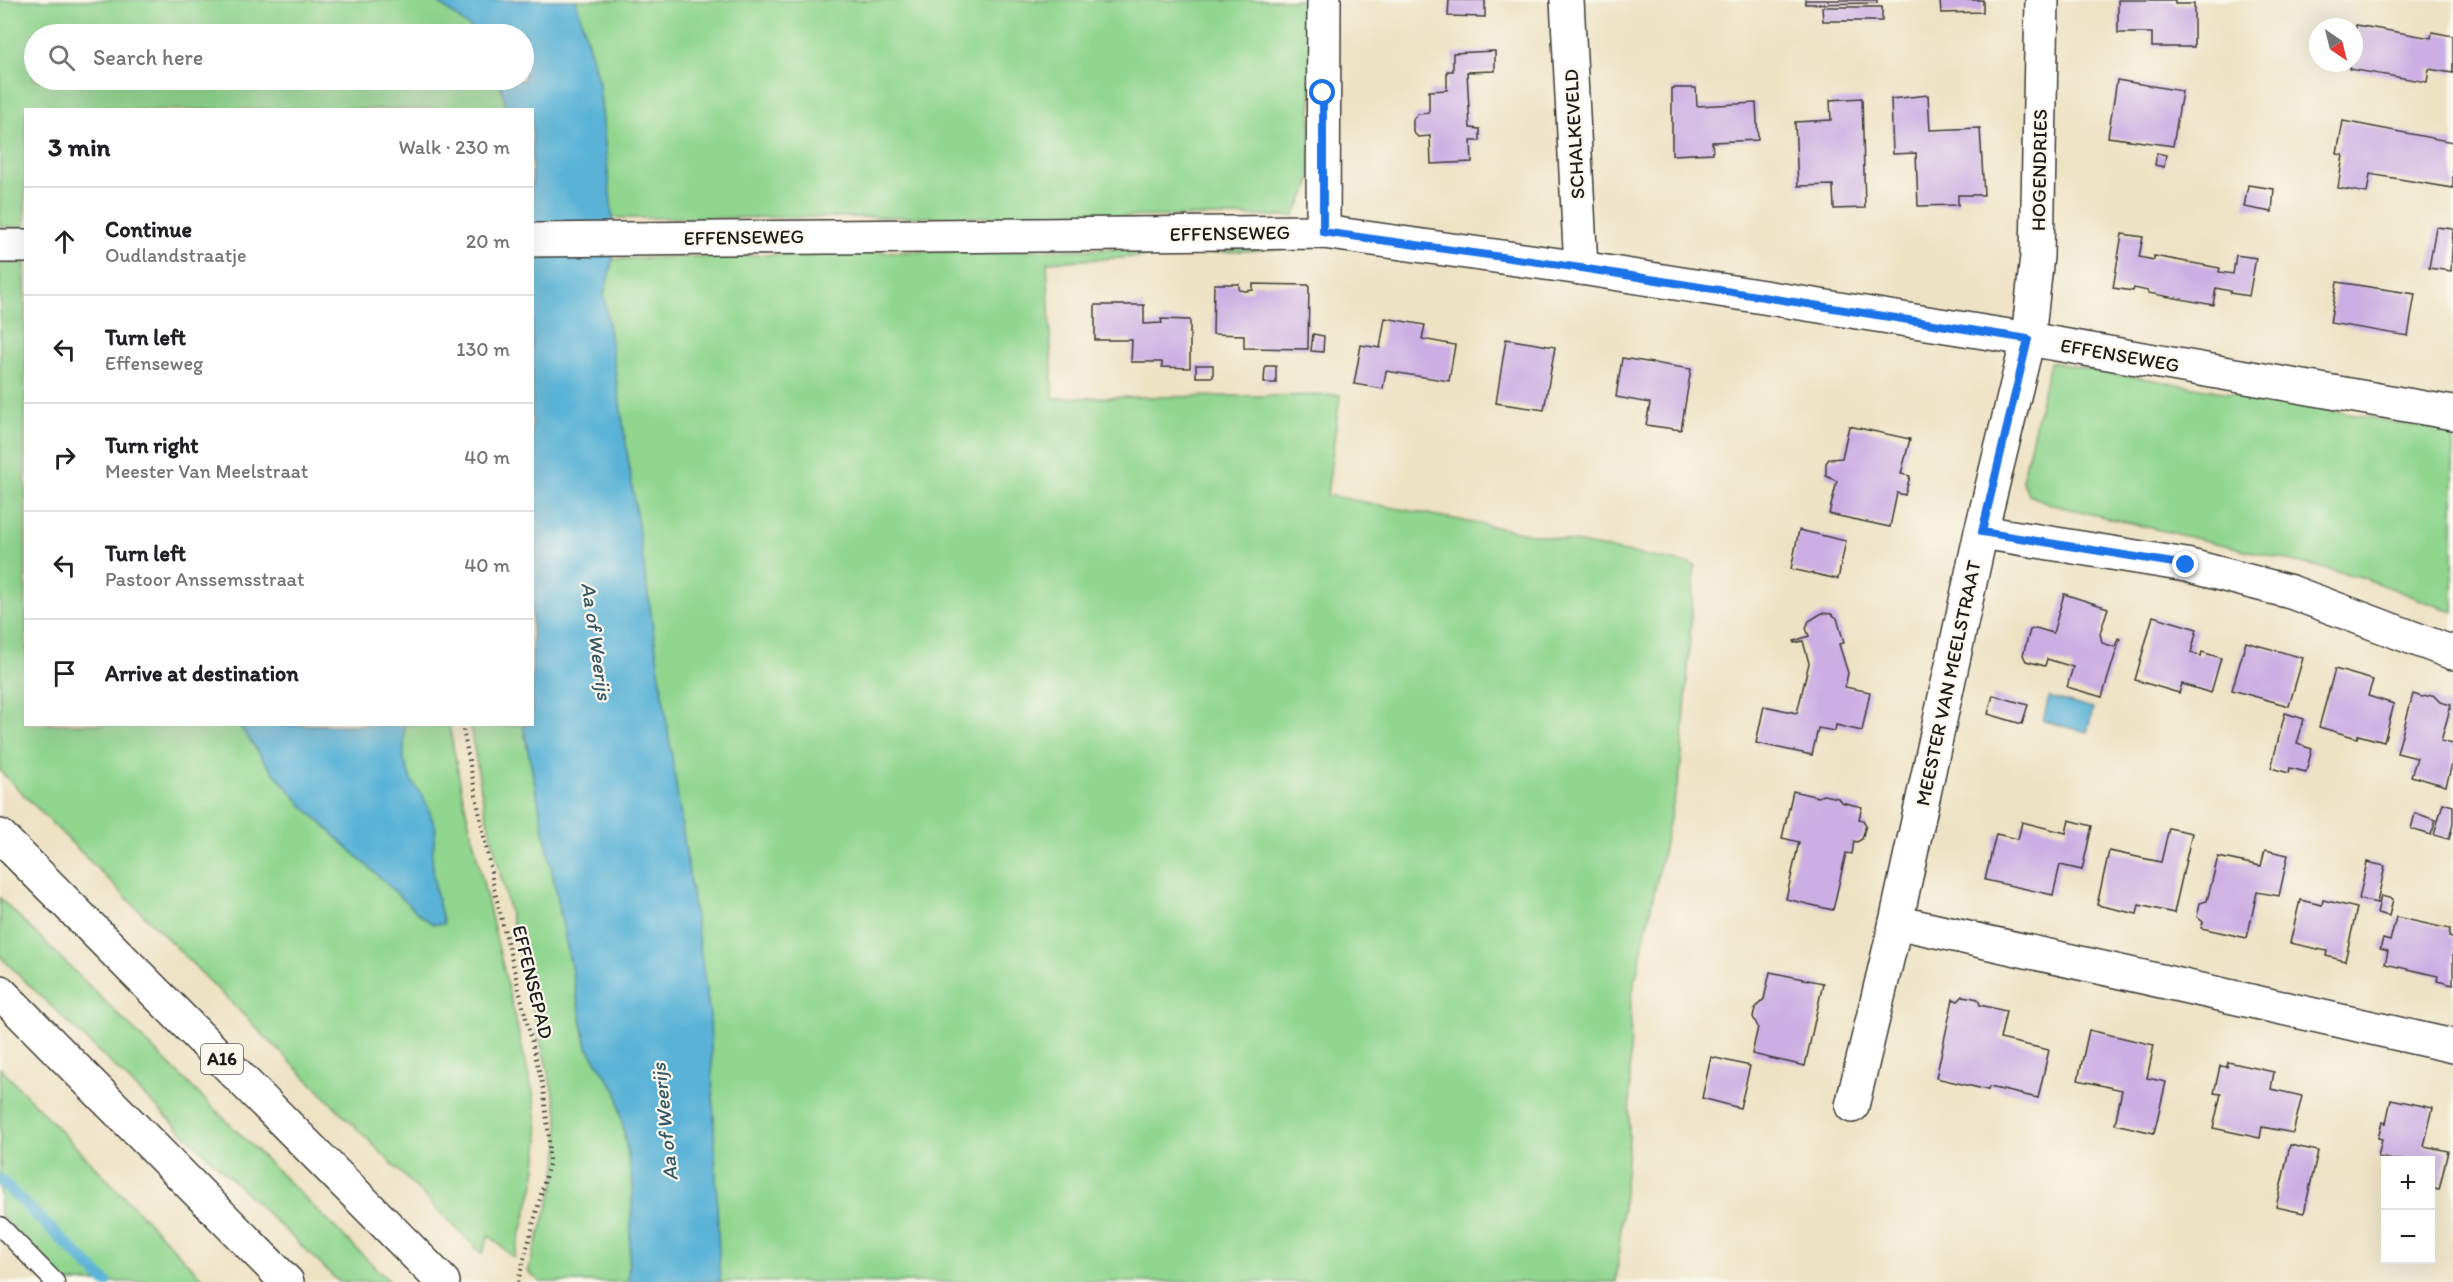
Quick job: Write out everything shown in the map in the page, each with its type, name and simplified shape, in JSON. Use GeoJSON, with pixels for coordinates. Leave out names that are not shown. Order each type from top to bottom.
{"type":"FeatureCollection","features":[{"type":"Feature","properties":{"kind":"main road"},"geometry":{"type":"LineString","coordinates":[[1323,232],[1324,0]]}},
{"type":"Feature","properties":{"kind":"main road","name":"SCHALKEVELD"},"geometry":{"type":"LineString","coordinates":[[1567,0],[1581,268]]}},
{"type":"Feature","properties":{"kind":"main road","name":"HOGENDRIES"},"geometry":{"type":"LineString","coordinates":[[2028,339],[2037,256],[2042,0]]}},
{"type":"Feature","properties":{"kind":"main road","name":"EFFENSEWEG"},"geometry":{"type":"LineString","coordinates":[[534,240],[1323,232],[1581,268],[2028,339],[2453,413]]}},
{"type":"Feature","properties":{"kind":"main road"},"geometry":{"type":"LineString","coordinates":[[0,246],[24,246]]}},
{"type":"Feature","properties":{"kind":"main road","name":"MEESTER VAN MEELSTRAAT"},"geometry":{"type":"LineString","coordinates":[[1852,1106],[2028,339]]}},
{"type":"Feature","properties":{"kind":"main road"},"geometry":{"type":"LineString","coordinates":[[1982,532],[2186,565],[2291,592],[2453,653]]}},
{"type":"Feature","properties":{"kind":"main road","name":"A16"},"geometry":{"type":"LineString","coordinates":[[0,836],[443,1282]]}},
{"type":"Feature","properties":{"kind":"main road"},"geometry":{"type":"LineString","coordinates":[[1896,922],[2453,1046]]}},
{"type":"Feature","properties":{"kind":"main road"},"geometry":{"type":"LineString","coordinates":[[0,992],[287,1282]]}},
{"type":"Feature","properties":{"kind":"lane"},"geometry":{"type":"LineString","coordinates":[[0,1226],[55,1282]]}},
{"type":"Feature","properties":{"kind":"path","name":"EFFENSEPAD"},"geometry":{"type":"LineString","coordinates":[[462,726],[494,888],[543,1087],[549,1138],[549,1164],[518,1282]]}},
{"type":"Feature","properties":{"kind":"green space"},"geometry":{"type":"Polygon","coordinates":[[[0,0],[435,0],[465,24],[24,24],[24,90],[502,90],[507,108],[24,108],[24,227],[0,227],[0,0]]]}},
{"type":"Feature","properties":{"kind":"green space"},"geometry":{"type":"Polygon","coordinates":[[[576,0],[1312,0],[1310,184],[1294,216],[612,218],[599,84],[576,0]]]}},
{"type":"Feature","properties":{"kind":"green space"},"geometry":{"type":"Polygon","coordinates":[[[1315,247],[1047,262],[1053,398],[1340,395],[1327,495],[1695,565],[1681,768],[1631,1000],[1629,1138],[1616,1282],[720,1282],[604,293],[613,259],[875,252],[1315,247]]]}},
{"type":"Feature","properties":{"kind":"green space"},"geometry":{"type":"Polygon","coordinates":[[[0,263],[24,263],[24,726],[449,726],[462,793],[534,1098],[539,1140],[534,1184],[514,1258],[489,1235],[482,1254],[0,771],[0,263]]]}},
{"type":"Feature","properties":{"kind":"green space"},"geometry":{"type":"Polygon","coordinates":[[[2050,362],[2453,432],[2453,612],[2361,577],[2053,505],[2029,495],[2022,481],[2050,362]]]}},
{"type":"Feature","properties":{"kind":"green space"},"geometry":{"type":"Polygon","coordinates":[[[470,726],[523,726],[587,1047],[617,1092],[633,1184],[628,1282],[540,1282],[528,1271],[554,1186],[559,1151],[558,1113],[484,806],[470,726]]]}},
{"type":"Feature","properties":{"kind":"green space"},"geometry":{"type":"Polygon","coordinates":[[[0,898],[390,1282],[339,1282],[27,983],[0,956],[0,898]]]}},
{"type":"Feature","properties":{"kind":"green space"},"geometry":{"type":"Polygon","coordinates":[[[0,1068],[206,1282],[66,1282],[0,1215],[0,1068]]]}},
{"type":"Feature","properties":{"kind":"water","name":"Aa of Weerijs"},"geometry":{"type":"Polygon","coordinates":[[[435,0],[576,0],[599,84],[612,212],[613,259],[604,294],[710,1016],[720,1282],[628,1282],[633,1184],[617,1092],[587,1047],[523,726],[534,726],[534,108],[507,108],[502,90],[534,90],[534,24],[465,24],[435,0]]]}},
{"type":"Feature","properties":{"kind":"water"},"geometry":{"type":"Polygon","coordinates":[[[2049,697],[2093,709],[2087,732],[2043,721],[2049,697]]]}},
{"type":"Feature","properties":{"kind":"water"},"geometry":{"type":"Polygon","coordinates":[[[240,726],[404,726],[404,760],[411,780],[424,798],[436,828],[432,857],[435,888],[444,924],[433,924],[421,916],[303,806],[265,762],[240,726]]]}},
{"type":"Feature","properties":{"kind":"building"},"geometry":{"type":"Polygon","coordinates":[[[1449,0],[1485,0],[1485,17],[1448,16],[1449,0]]]}},
{"type":"Feature","properties":{"kind":"building"},"geometry":{"type":"Polygon","coordinates":[[[1805,0],[1877,0],[1877,3],[1805,4],[1805,0]]]}},
{"type":"Feature","properties":{"kind":"building"},"geometry":{"type":"Polygon","coordinates":[[[1940,0],[1983,0],[1983,12],[1941,13],[1940,0]]]}},
{"type":"Feature","properties":{"kind":"building"},"geometry":{"type":"Polygon","coordinates":[[[2118,0],[2175,0],[2175,4],[2194,4],[2194,47],[2152,47],[2152,33],[2118,33],[2118,0]]]}},
{"type":"Feature","properties":{"kind":"building"},"geometry":{"type":"Polygon","coordinates":[[[1822,7],[1882,7],[1882,21],[1823,21],[1822,7]]]}},
{"type":"Feature","properties":{"kind":"building"},"geometry":{"type":"Polygon","coordinates":[[[2363,26],[2431,38],[2432,32],[2453,36],[2453,73],[2429,69],[2427,82],[2363,71],[2363,26]]]}},
{"type":"Feature","properties":{"kind":"building"},"geometry":{"type":"Polygon","coordinates":[[[1495,51],[1495,71],[1467,72],[1470,128],[1480,129],[1480,141],[1471,141],[1472,162],[1431,164],[1430,136],[1418,137],[1413,132],[1413,119],[1418,114],[1429,113],[1429,91],[1447,90],[1447,71],[1453,71],[1453,53],[1495,51]]]}},
{"type":"Feature","properties":{"kind":"building"},"geometry":{"type":"Polygon","coordinates":[[[2117,80],[2182,91],[2173,146],[2108,137],[2117,80]]]}},
{"type":"Feature","properties":{"kind":"building"},"geometry":{"type":"Polygon","coordinates":[[[1672,88],[1696,88],[1697,106],[1756,103],[1758,140],[1712,142],[1713,153],[1672,155],[1672,88]]]}},
{"type":"Feature","properties":{"kind":"building"},"geometry":{"type":"Polygon","coordinates":[[[1928,95],[1930,130],[1980,128],[1984,195],[1958,195],[1958,205],[1918,206],[1916,153],[1893,154],[1891,99],[1928,95]]]}},
{"type":"Feature","properties":{"kind":"building"},"geometry":{"type":"Polygon","coordinates":[[[1862,98],[1865,208],[1834,209],[1833,185],[1798,186],[1795,122],[1831,120],[1830,100],[1862,98]]]}},
{"type":"Feature","properties":{"kind":"building"},"geometry":{"type":"Polygon","coordinates":[[[2343,121],[2453,142],[2453,188],[2370,174],[2367,193],[2338,188],[2343,155],[2337,154],[2343,121]]]}},
{"type":"Feature","properties":{"kind":"building"},"geometry":{"type":"Polygon","coordinates":[[[2157,153],[2166,155],[2164,167],[2155,165],[2157,153]]]}},
{"type":"Feature","properties":{"kind":"building"},"geometry":{"type":"Polygon","coordinates":[[[2248,185],[2274,189],[2272,212],[2244,207],[2248,185]]]}},
{"type":"Feature","properties":{"kind":"building"},"geometry":{"type":"Polygon","coordinates":[[[2436,227],[2453,229],[2451,271],[2429,268],[2436,227]]]}},
{"type":"Feature","properties":{"kind":"building"},"geometry":{"type":"Polygon","coordinates":[[[2122,234],[2143,237],[2139,257],[2154,260],[2154,256],[2220,268],[2219,272],[2233,274],[2236,255],[2256,258],[2249,296],[2216,288],[2213,305],[2148,293],[2148,291],[2134,288],[2133,291],[2113,288],[2122,234]]]}},
{"type":"Feature","properties":{"kind":"building"},"geometry":{"type":"Polygon","coordinates":[[[2337,282],[2415,294],[2408,336],[2330,323],[2337,282]]]}},
{"type":"Feature","properties":{"kind":"building"},"geometry":{"type":"Polygon","coordinates":[[[1214,284],[1239,284],[1239,290],[1246,291],[1253,290],[1253,284],[1309,285],[1308,349],[1244,348],[1244,335],[1213,334],[1214,284]]]}},
{"type":"Feature","properties":{"kind":"building"},"geometry":{"type":"Polygon","coordinates":[[[1095,305],[1144,305],[1144,324],[1162,323],[1161,319],[1190,320],[1190,368],[1162,367],[1162,362],[1131,362],[1132,340],[1095,340],[1095,305]]]}},
{"type":"Feature","properties":{"kind":"building"},"geometry":{"type":"Polygon","coordinates":[[[1385,318],[1425,325],[1422,339],[1455,345],[1449,381],[1386,371],[1383,389],[1354,384],[1361,345],[1380,348],[1385,318]]]}},
{"type":"Feature","properties":{"kind":"building"},"geometry":{"type":"Polygon","coordinates":[[[1313,334],[1324,336],[1323,352],[1311,351],[1313,334]]]}},
{"type":"Feature","properties":{"kind":"building"},"geometry":{"type":"Polygon","coordinates":[[[1506,339],[1555,347],[1544,410],[1496,403],[1506,339]]]}},
{"type":"Feature","properties":{"kind":"building"},"geometry":{"type":"Polygon","coordinates":[[[1622,358],[1691,369],[1681,430],[1646,425],[1650,403],[1616,397],[1622,358]]]}},
{"type":"Feature","properties":{"kind":"building"},"geometry":{"type":"Polygon","coordinates":[[[1196,365],[1213,365],[1213,377],[1196,377],[1196,365]]]}},
{"type":"Feature","properties":{"kind":"building"},"geometry":{"type":"Polygon","coordinates":[[[1265,366],[1276,366],[1276,383],[1264,383],[1265,366]]]}},
{"type":"Feature","properties":{"kind":"building"},"geometry":{"type":"Polygon","coordinates":[[[1849,426],[1910,439],[1901,474],[1910,476],[1905,495],[1897,493],[1890,527],[1829,514],[1837,481],[1826,476],[1826,463],[1829,459],[1842,458],[1849,426]]]}},
{"type":"Feature","properties":{"kind":"building"},"geometry":{"type":"Polygon","coordinates":[[[1799,530],[1846,541],[1838,579],[1791,569],[1799,530]]]}},
{"type":"Feature","properties":{"kind":"building"},"geometry":{"type":"Polygon","coordinates":[[[2064,594],[2108,608],[2100,633],[2102,643],[2115,647],[2118,638],[2120,639],[2102,697],[2067,687],[2073,667],[2047,659],[2045,666],[2026,661],[2023,655],[2030,630],[2036,628],[2053,633],[2064,594]]]}},
{"type":"Feature","properties":{"kind":"building"},"geometry":{"type":"Polygon","coordinates":[[[1822,613],[1831,614],[1837,618],[1844,643],[1839,644],[1848,673],[1845,687],[1870,692],[1862,731],[1836,725],[1835,731],[1818,728],[1812,755],[1756,743],[1764,706],[1797,713],[1809,663],[1803,641],[1794,643],[1794,641],[1809,636],[1806,628],[1809,621],[1822,613]]]}},
{"type":"Feature","properties":{"kind":"building"},"geometry":{"type":"Polygon","coordinates":[[[2153,616],[2197,629],[2191,653],[2201,656],[2202,652],[2221,658],[2211,693],[2182,684],[2179,693],[2135,680],[2153,616]]]}},
{"type":"Feature","properties":{"kind":"building"},"geometry":{"type":"Polygon","coordinates":[[[2246,642],[2303,658],[2289,706],[2232,690],[2246,642]]]}},
{"type":"Feature","properties":{"kind":"building"},"geometry":{"type":"Polygon","coordinates":[[[2335,669],[2373,680],[2368,696],[2394,704],[2384,742],[2358,735],[2357,738],[2319,727],[2335,669]]]}},
{"type":"Feature","properties":{"kind":"building"},"geometry":{"type":"Polygon","coordinates":[[[2413,694],[2422,697],[2433,695],[2440,702],[2451,705],[2441,741],[2453,744],[2453,761],[2446,786],[2411,776],[2417,758],[2397,753],[2413,694]]]}},
{"type":"Feature","properties":{"kind":"building"},"geometry":{"type":"Polygon","coordinates":[[[1993,695],[2028,705],[2022,724],[1988,714],[1993,695]]]}},
{"type":"Feature","properties":{"kind":"building"},"geometry":{"type":"Polygon","coordinates":[[[2285,713],[2304,719],[2297,744],[2312,749],[2306,772],[2290,768],[2289,773],[2271,768],[2285,713]]]}},
{"type":"Feature","properties":{"kind":"building"},"geometry":{"type":"Polygon","coordinates":[[[1793,791],[1818,797],[1823,795],[1838,798],[1841,802],[1862,807],[1859,819],[1863,820],[1866,825],[1862,839],[1854,841],[1852,854],[1846,853],[1833,910],[1786,899],[1799,842],[1782,838],[1793,791]]]}},
{"type":"Feature","properties":{"kind":"building"},"geometry":{"type":"Polygon","coordinates":[[[2443,803],[2453,806],[2453,824],[2449,839],[2434,835],[2443,803]]]}},
{"type":"Feature","properties":{"kind":"building"},"geometry":{"type":"Polygon","coordinates":[[[2415,813],[2436,820],[2431,835],[2411,829],[2415,813]]]}},
{"type":"Feature","properties":{"kind":"building"},"geometry":{"type":"Polygon","coordinates":[[[2069,820],[2092,826],[2082,870],[2060,865],[2053,895],[1985,880],[1996,834],[2018,839],[2022,822],[2066,833],[2069,820]]]}},
{"type":"Feature","properties":{"kind":"building"},"geometry":{"type":"Polygon","coordinates":[[[2169,828],[2192,833],[2174,913],[2139,905],[2137,914],[2097,905],[2109,851],[2161,862],[2169,828]]]}},
{"type":"Feature","properties":{"kind":"building"},"geometry":{"type":"Polygon","coordinates":[[[2265,850],[2288,855],[2279,896],[2257,892],[2247,938],[2201,928],[2203,922],[2197,917],[2200,903],[2207,901],[2218,857],[2261,866],[2265,850]]]}},
{"type":"Feature","properties":{"kind":"building"},"geometry":{"type":"Polygon","coordinates":[[[2367,862],[2385,866],[2377,903],[2359,899],[2367,862]]]}},
{"type":"Feature","properties":{"kind":"building"},"geometry":{"type":"Polygon","coordinates":[[[2381,896],[2393,899],[2389,916],[2377,913],[2381,896]]]}},
{"type":"Feature","properties":{"kind":"building"},"geometry":{"type":"Polygon","coordinates":[[[2300,900],[2322,905],[2323,900],[2357,908],[2345,961],[2326,956],[2327,951],[2290,943],[2300,900]]]}},
{"type":"Feature","properties":{"kind":"building"},"geometry":{"type":"Polygon","coordinates":[[[2396,917],[2450,929],[2449,937],[2453,938],[2453,985],[2437,981],[2438,976],[2385,964],[2388,951],[2380,949],[2383,939],[2390,941],[2396,917]]]}},
{"type":"Feature","properties":{"kind":"building"},"geometry":{"type":"Polygon","coordinates":[[[1770,972],[1823,983],[1805,1066],[1752,1054],[1758,1027],[1753,1017],[1754,1012],[1764,999],[1770,972]]]}},
{"type":"Feature","properties":{"kind":"building"},"geometry":{"type":"Polygon","coordinates":[[[1963,996],[1978,999],[1980,1005],[2006,1011],[2000,1039],[2049,1050],[2038,1098],[1936,1078],[1953,999],[1958,1001],[1963,996]]]}},
{"type":"Feature","properties":{"kind":"building"},"geometry":{"type":"Polygon","coordinates":[[[2089,1030],[2154,1045],[2147,1078],[2166,1082],[2154,1133],[2115,1124],[2122,1090],[2078,1080],[2089,1030]]]}},
{"type":"Feature","properties":{"kind":"building"},"geometry":{"type":"Polygon","coordinates":[[[1711,1057],[1750,1066],[1740,1108],[1702,1098],[1711,1057]]]}},
{"type":"Feature","properties":{"kind":"building"},"geometry":{"type":"Polygon","coordinates":[[[2228,1062],[2274,1072],[2271,1089],[2302,1096],[2293,1133],[2262,1127],[2260,1138],[2213,1128],[2221,1094],[2214,1093],[2220,1066],[2227,1067],[2228,1062]]]}},
{"type":"Feature","properties":{"kind":"building"},"geometry":{"type":"Polygon","coordinates":[[[2391,1099],[2433,1108],[2424,1146],[2448,1151],[2439,1190],[2435,1189],[2435,1156],[2378,1157],[2382,1139],[2378,1138],[2382,1122],[2386,1123],[2391,1099]]]}},
{"type":"Feature","properties":{"kind":"building"},"geometry":{"type":"Polygon","coordinates":[[[2290,1145],[2318,1151],[2304,1213],[2276,1207],[2290,1145]]]}},
{"type":"Feature","properties":{"kind":"waterway"},"geometry":{"type":"LineString","coordinates":[[0,1180],[106,1282]]}},
{"type":"Feature","properties":{"kind":"route"},"geometry":{"type":"LineString","coordinates":[[1323,93],[1323,232],[1581,268],[2028,339],[1982,532],[2186,565]]}}]}
